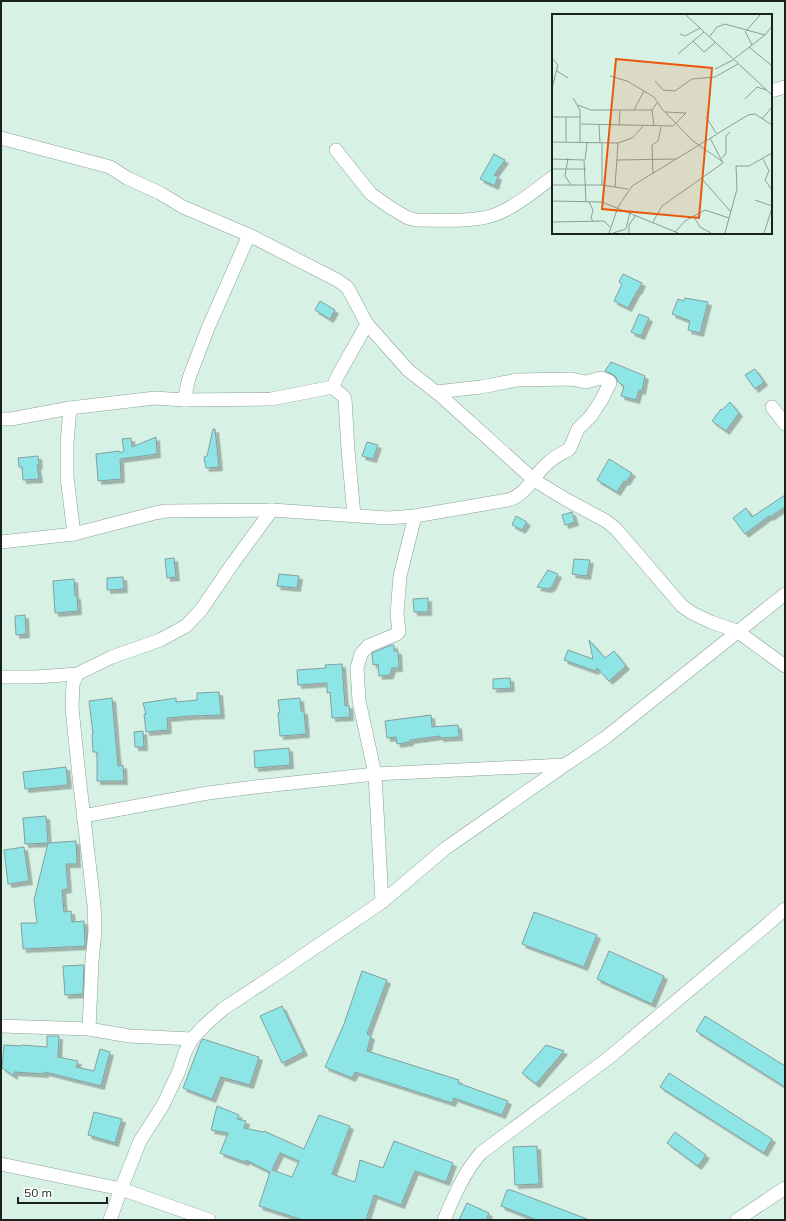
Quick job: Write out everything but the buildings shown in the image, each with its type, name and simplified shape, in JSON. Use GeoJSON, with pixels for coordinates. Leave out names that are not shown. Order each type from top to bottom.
{"type":"FeatureCollection","features":[{"type":"Feature","properties":{"kind":"street"},"geometry":{"type":"LineString","coordinates":[[772,91],[785,87]]}},
{"type":"Feature","properties":{"kind":"street"},"geometry":{"type":"LineString","coordinates":[[1,138],[106,165],[127,178],[160,192],[183,207],[249,235],[337,280],[347,287],[367,324],[408,370],[472,423],[534,480],[606,521],[616,529],[682,606],[692,613],[737,631],[785,666]]}},
{"type":"Feature","properties":{"kind":"street"},"geometry":{"type":"LineString","coordinates":[[336,150],[371,194],[408,218],[417,220],[472,220],[499,214],[552,178]]}},
{"type":"Feature","properties":{"kind":"street"},"geometry":{"type":"LineString","coordinates":[[184,400],[190,378],[208,328],[249,235]]}},
{"type":"Feature","properties":{"kind":"street"},"geometry":{"type":"LineString","coordinates":[[333,387],[337,377],[367,324]]}},
{"type":"Feature","properties":{"kind":"street"},"geometry":{"type":"LineString","coordinates":[[1,542],[74,534],[166,511],[272,510],[387,518],[415,516],[513,499],[534,480],[549,462],[570,448],[578,429],[586,421],[610,384],[609,380],[601,378],[589,382],[571,378],[517,380],[481,387],[436,392]]}},
{"type":"Feature","properties":{"kind":"street"},"geometry":{"type":"LineString","coordinates":[[1,419],[11,419],[70,408],[155,398],[184,400],[271,399],[333,387]]}},
{"type":"Feature","properties":{"kind":"street"},"geometry":{"type":"LineString","coordinates":[[333,387],[342,394],[345,399],[354,515]]}},
{"type":"Feature","properties":{"kind":"street"},"geometry":{"type":"LineString","coordinates":[[70,408],[67,443],[67,477],[74,534]]}},
{"type":"Feature","properties":{"kind":"street"},"geometry":{"type":"LineString","coordinates":[[772,408],[785,424]]}},
{"type":"Feature","properties":{"kind":"street"},"geometry":{"type":"LineString","coordinates":[[1,677],[36,677],[77,674],[112,657],[160,640],[186,626],[201,610],[272,510]]}},
{"type":"Feature","properties":{"kind":"street"},"geometry":{"type":"LineString","coordinates":[[382,902],[375,774],[360,701],[357,682],[357,668],[361,654],[368,646],[399,632],[397,614],[400,576],[415,516]]}},
{"type":"Feature","properties":{"kind":"street"},"geometry":{"type":"LineString","coordinates":[[110,1220],[140,1141],[163,1105],[192,1039],[204,1026],[223,1009],[382,902],[446,848],[605,738],[785,594]]}},
{"type":"Feature","properties":{"kind":"street"},"geometry":{"type":"LineString","coordinates":[[77,674],[73,684],[72,708],[94,905],[95,931],[89,1029]]}},
{"type":"Feature","properties":{"kind":"street"},"geometry":{"type":"LineString","coordinates":[[84,816],[214,792],[256,786],[375,774],[565,765]]}},
{"type":"Feature","properties":{"kind":"street"},"geometry":{"type":"LineString","coordinates":[[444,1220],[464,1176],[472,1163],[482,1153],[611,1056],[784,910]]}},
{"type":"Feature","properties":{"kind":"street"},"geometry":{"type":"LineString","coordinates":[[1,1026],[89,1029],[129,1036],[192,1039]]}},
{"type":"Feature","properties":{"kind":"street"},"geometry":{"type":"LineString","coordinates":[[1,1164],[121,1189],[209,1220]]}},
{"type":"Feature","properties":{"kind":"street"},"geometry":{"type":"LineString","coordinates":[[741,1219],[785,1188]]}}]}
